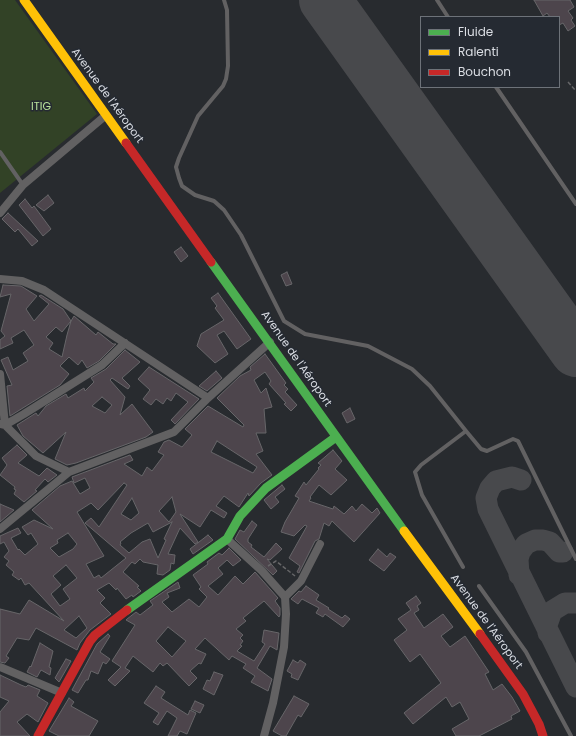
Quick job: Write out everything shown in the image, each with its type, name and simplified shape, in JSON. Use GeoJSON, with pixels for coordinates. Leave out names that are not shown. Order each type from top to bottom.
{"type":"FeatureCollection","features":[{"type":"Feature","properties":{"kind":"main road","name":"Avenue de l'Aéroport"},"geometry":{"type":"LineString","coordinates":[[24,0],[105,116],[270,342],[336,437],[523,694],[539,724],[543,736]]}},
{"type":"Feature","properties":{"kind":"main road"},"geometry":{"type":"LineString","coordinates":[[38,736],[95,634],[148,594],[227,539],[240,516],[266,488],[336,437]]}},
{"type":"Feature","properties":{"kind":"street"},"geometry":{"type":"LineString","coordinates":[[0,213],[23,185],[105,116]]}},
{"type":"Feature","properties":{"kind":"street"},"geometry":{"type":"LineString","coordinates":[[0,279],[22,281],[44,290],[208,398]]}},
{"type":"Feature","properties":{"kind":"street"},"geometry":{"type":"LineString","coordinates":[[0,529],[69,472],[167,436],[180,427],[208,398],[270,342]]}},
{"type":"Feature","properties":{"kind":"street"},"geometry":{"type":"LineString","coordinates":[[3,424],[109,360],[125,343]]}},
{"type":"Feature","properties":{"kind":"street"},"geometry":{"type":"LineString","coordinates":[[0,374],[3,424],[36,456],[69,472]]}},
{"type":"Feature","properties":{"kind":"street"},"geometry":{"type":"LineString","coordinates":[[227,539],[262,571],[285,597],[286,614],[284,647],[273,703],[264,736]]}},
{"type":"Feature","properties":{"kind":"street"},"geometry":{"type":"LineString","coordinates":[[285,597],[301,581],[320,544]]}},
{"type":"Feature","properties":{"kind":"street"},"geometry":{"type":"LineString","coordinates":[[0,667],[62,693]]}},
{"type":"Feature","properties":{"kind":"lane"},"geometry":{"type":"LineString","coordinates":[[224,0],[227,10],[228,66],[226,79],[223,86],[198,116],[179,158],[176,167],[182,186],[195,195],[214,201],[224,210],[241,235],[284,321],[305,334],[368,346],[412,369],[430,386],[481,449],[487,451],[513,439],[518,441],[576,559]]}},
{"type":"Feature","properties":{"kind":"lane"},"geometry":{"type":"LineString","coordinates":[[437,0],[447,16]]}},
{"type":"Feature","properties":{"kind":"lane"},"geometry":{"type":"LineString","coordinates":[[497,88],[576,204]]}},
{"type":"Feature","properties":{"kind":"lane"},"geometry":{"type":"LineString","coordinates":[[0,152],[23,185]]}},
{"type":"Feature","properties":{"kind":"lane"},"geometry":{"type":"LineString","coordinates":[[463,567],[422,495],[415,472],[421,464],[466,431]]}},
{"type":"Feature","properties":{"kind":"lane"},"geometry":{"type":"LineString","coordinates":[[479,586],[526,652],[571,736]]}},
{"type":"Feature","properties":{"kind":"path"},"geometry":{"type":"LineString","coordinates":[[568,82],[576,91]]}},
{"type":"Feature","properties":{"kind":"path"},"geometry":{"type":"LineString","coordinates":[[262,571],[276,560],[301,581]]}},
{"type":"Feature","properties":{"kind":"green space","name":"ITIG"},"geometry":{"type":"Polygon","coordinates":[[[0,0],[15,0],[97,114],[0,193],[0,0]]]}},
{"type":"Feature","properties":{"kind":"building"},"geometry":{"type":"Polygon","coordinates":[[[534,0],[570,0],[574,7],[568,11],[573,18],[571,20],[575,26],[568,31],[563,23],[560,24],[560,16],[549,16],[547,13],[543,16],[534,0]]]}},
{"type":"Feature","properties":{"kind":"building"},"geometry":{"type":"Polygon","coordinates":[[[48,195],[54,203],[44,211],[36,205],[48,195]]]}},
{"type":"Feature","properties":{"kind":"building"},"geometry":{"type":"Polygon","coordinates":[[[25,199],[32,208],[34,206],[51,229],[43,236],[19,205],[25,199]]]}},
{"type":"Feature","properties":{"kind":"building"},"geometry":{"type":"Polygon","coordinates":[[[8,213],[38,241],[32,246],[18,229],[15,232],[2,219],[8,213]]]}},
{"type":"Feature","properties":{"kind":"building"},"geometry":{"type":"Polygon","coordinates":[[[181,247],[188,256],[181,262],[174,252],[181,247]]]}},
{"type":"Feature","properties":{"kind":"building"},"geometry":{"type":"Polygon","coordinates":[[[287,272],[292,284],[286,286],[281,275],[287,272]]]}},
{"type":"Feature","properties":{"kind":"building"},"geometry":{"type":"Polygon","coordinates":[[[3,285],[21,286],[37,296],[26,309],[34,321],[49,304],[39,296],[41,295],[63,309],[71,321],[74,316],[96,335],[98,332],[113,344],[116,344],[99,361],[87,368],[82,360],[78,365],[69,357],[60,366],[69,374],[60,385],[10,416],[7,386],[12,385],[1,360],[8,357],[13,370],[28,361],[23,353],[34,345],[24,330],[11,338],[13,343],[0,349],[0,340],[5,336],[1,331],[11,294],[0,297],[3,285]],[[71,321],[62,332],[56,327],[46,337],[53,343],[49,349],[62,357],[71,321]]]}},
{"type":"Feature","properties":{"kind":"building"},"geometry":{"type":"Polygon","coordinates":[[[218,293],[251,339],[237,349],[224,331],[217,335],[228,354],[215,363],[197,346],[201,334],[224,320],[215,308],[217,306],[211,298],[218,293]]]}},
{"type":"Feature","properties":{"kind":"building"},"geometry":{"type":"Polygon","coordinates":[[[125,350],[140,362],[122,378],[130,386],[128,389],[112,378],[110,380],[125,397],[120,415],[132,404],[153,432],[146,437],[67,465],[55,459],[66,432],[43,453],[23,436],[17,425],[36,413],[38,416],[46,406],[66,394],[68,398],[84,388],[85,391],[94,382],[91,378],[106,369],[125,350]],[[102,397],[92,406],[105,413],[112,405],[102,397]]]}},
{"type":"Feature","properties":{"kind":"building"},"geometry":{"type":"Polygon","coordinates":[[[265,354],[286,383],[284,385],[288,389],[285,392],[297,405],[291,411],[284,404],[286,403],[269,384],[271,381],[265,372],[254,380],[261,393],[266,388],[272,407],[264,409],[266,433],[256,433],[263,451],[256,454],[272,475],[261,483],[249,496],[248,493],[239,507],[224,496],[216,506],[227,513],[224,518],[211,510],[200,527],[180,514],[198,542],[195,544],[180,528],[168,554],[175,555],[174,564],[171,563],[170,570],[163,575],[157,574],[158,565],[143,562],[140,559],[135,564],[132,562],[123,572],[139,586],[137,587],[141,591],[133,597],[132,595],[126,599],[117,588],[116,590],[109,583],[97,590],[105,598],[100,603],[111,614],[90,630],[80,643],[77,650],[36,628],[29,640],[17,638],[6,656],[9,658],[5,663],[0,662],[0,609],[20,614],[29,600],[64,621],[29,583],[25,585],[21,578],[19,580],[12,575],[14,572],[6,565],[9,561],[4,557],[9,551],[4,542],[0,544],[0,536],[18,528],[21,533],[11,538],[18,550],[19,549],[25,555],[38,544],[31,533],[28,535],[22,527],[34,520],[53,529],[32,510],[60,486],[72,481],[80,494],[90,488],[85,478],[74,483],[72,477],[130,455],[133,460],[124,464],[142,476],[147,467],[152,471],[164,455],[158,452],[164,442],[169,440],[182,447],[192,435],[185,429],[208,406],[243,427],[244,425],[217,398],[240,376],[251,370],[250,367],[265,354]],[[217,441],[211,452],[253,473],[257,467],[217,441]],[[124,483],[98,510],[91,503],[77,512],[104,556],[86,564],[94,578],[99,575],[101,578],[126,558],[85,523],[91,518],[99,527],[127,485],[124,483]],[[172,497],[159,511],[169,522],[176,512],[172,497]],[[132,498],[121,514],[131,520],[139,513],[132,498]],[[172,522],[153,532],[148,523],[131,533],[120,542],[120,545],[129,553],[142,542],[150,539],[158,558],[166,540],[164,539],[172,522]],[[68,533],[57,540],[58,543],[50,548],[59,557],[73,549],[77,544],[68,533]],[[66,565],[53,576],[61,585],[51,594],[60,606],[70,599],[63,589],[77,578],[66,565]],[[79,616],[64,630],[76,638],[87,628],[79,616]]]}},
{"type":"Feature","properties":{"kind":"building"},"geometry":{"type":"Polygon","coordinates":[[[149,367],[199,399],[175,424],[171,420],[188,402],[176,393],[171,401],[167,398],[163,404],[156,399],[151,405],[143,399],[150,390],[138,379],[149,367]]]}},
{"type":"Feature","properties":{"kind":"building"},"geometry":{"type":"Polygon","coordinates":[[[216,371],[222,378],[207,391],[199,386],[216,371]]]}},
{"type":"Feature","properties":{"kind":"building"},"geometry":{"type":"Polygon","coordinates":[[[350,408],[355,419],[347,423],[342,413],[350,408]]]}},
{"type":"Feature","properties":{"kind":"building"},"geometry":{"type":"Polygon","coordinates":[[[17,445],[27,455],[18,463],[39,476],[47,468],[57,475],[48,482],[45,479],[35,490],[37,491],[24,502],[14,494],[16,490],[14,489],[15,487],[0,475],[7,465],[2,458],[17,445]]]}},
{"type":"Feature","properties":{"kind":"building"},"geometry":{"type":"Polygon","coordinates":[[[333,450],[342,461],[335,469],[347,480],[331,495],[319,485],[310,497],[311,498],[309,501],[333,509],[334,506],[344,514],[352,506],[356,511],[362,504],[372,513],[377,508],[380,513],[354,542],[332,521],[329,526],[324,523],[319,539],[315,541],[299,573],[297,572],[300,566],[289,558],[307,526],[305,525],[294,536],[281,532],[299,498],[295,496],[304,482],[306,485],[319,469],[318,468],[321,465],[318,463],[333,450]]]}},
{"type":"Feature","properties":{"kind":"building"},"geometry":{"type":"Polygon","coordinates":[[[282,485],[285,489],[275,497],[279,502],[271,509],[264,500],[282,485]]]}},
{"type":"Feature","properties":{"kind":"building"},"geometry":{"type":"Polygon","coordinates":[[[0,504],[14,510],[0,522],[0,504]]]}},
{"type":"Feature","properties":{"kind":"building"},"geometry":{"type":"Polygon","coordinates":[[[252,521],[257,525],[248,539],[248,542],[252,545],[251,547],[264,557],[276,543],[282,549],[270,560],[267,559],[277,571],[273,575],[235,539],[240,530],[244,532],[252,521]]]}},
{"type":"Feature","properties":{"kind":"building"},"geometry":{"type":"Polygon","coordinates":[[[208,535],[213,540],[193,554],[190,549],[208,535]]]}},
{"type":"Feature","properties":{"kind":"building"},"geometry":{"type":"Polygon","coordinates":[[[229,548],[241,560],[233,566],[227,560],[218,568],[223,574],[208,586],[218,595],[235,576],[243,584],[255,572],[278,598],[275,601],[280,608],[279,617],[264,601],[243,618],[246,621],[236,629],[243,635],[240,638],[243,641],[240,645],[242,646],[237,651],[254,661],[265,644],[262,642],[264,630],[279,633],[277,650],[270,646],[257,668],[272,679],[268,691],[251,682],[255,676],[243,668],[246,664],[232,656],[229,660],[205,638],[195,649],[206,654],[201,664],[199,663],[190,671],[197,678],[189,686],[167,663],[163,666],[160,663],[153,672],[133,656],[125,668],[130,671],[115,686],[108,680],[121,667],[112,661],[135,625],[126,620],[136,612],[140,615],[153,605],[150,601],[178,582],[180,588],[167,593],[169,597],[162,602],[172,612],[189,599],[199,607],[207,597],[199,589],[201,587],[193,575],[208,564],[207,562],[219,553],[222,555],[229,548]],[[168,627],[156,641],[172,657],[186,641],[168,627]]]}},
{"type":"Feature","properties":{"kind":"building"},"geometry":{"type":"Polygon","coordinates":[[[378,549],[387,557],[390,553],[396,557],[384,571],[369,560],[378,549]]]}},
{"type":"Feature","properties":{"kind":"building"},"geometry":{"type":"Polygon","coordinates":[[[306,586],[319,595],[316,600],[329,608],[328,609],[342,618],[345,615],[350,619],[343,627],[325,614],[323,617],[316,613],[319,608],[302,599],[298,604],[291,599],[299,591],[301,592],[306,586]]]}},
{"type":"Feature","properties":{"kind":"building"},"geometry":{"type":"Polygon","coordinates":[[[416,596],[421,603],[417,606],[419,610],[414,613],[424,628],[443,614],[453,627],[441,636],[450,647],[465,636],[489,672],[485,674],[493,690],[502,684],[520,711],[511,716],[512,719],[479,736],[456,736],[452,729],[469,719],[460,702],[452,707],[446,697],[413,724],[404,713],[441,683],[420,654],[410,662],[394,640],[407,630],[398,619],[411,610],[406,603],[416,596]]]}},
{"type":"Feature","properties":{"kind":"building"},"geometry":{"type":"Polygon","coordinates":[[[108,634],[110,636],[100,652],[110,659],[106,664],[103,662],[98,674],[91,671],[88,680],[86,680],[78,693],[72,690],[97,644],[108,634]]]}},
{"type":"Feature","properties":{"kind":"building"},"geometry":{"type":"Polygon","coordinates":[[[40,643],[53,651],[49,667],[51,668],[50,675],[41,670],[37,677],[27,672],[30,666],[31,667],[40,643]]]}},
{"type":"Feature","properties":{"kind":"building"},"geometry":{"type":"Polygon","coordinates":[[[66,659],[71,661],[59,682],[55,678],[66,659]]]}},
{"type":"Feature","properties":{"kind":"building"},"geometry":{"type":"Polygon","coordinates":[[[293,660],[298,663],[300,660],[306,664],[298,680],[291,677],[292,674],[287,671],[293,660]]]}},
{"type":"Feature","properties":{"kind":"building"},"geometry":{"type":"Polygon","coordinates":[[[214,672],[223,675],[214,695],[203,689],[207,680],[210,681],[214,672]]]}},
{"type":"Feature","properties":{"kind":"building"},"geometry":{"type":"Polygon","coordinates":[[[0,675],[26,687],[28,685],[40,690],[37,696],[48,703],[38,722],[27,714],[17,722],[30,736],[0,736],[0,712],[9,701],[0,697],[0,675]]]}},
{"type":"Feature","properties":{"kind":"building"},"geometry":{"type":"Polygon","coordinates":[[[156,686],[165,692],[161,698],[188,715],[190,710],[196,713],[187,734],[180,731],[177,736],[168,736],[177,718],[167,711],[158,725],[153,722],[159,713],[144,703],[156,686]]]}},
{"type":"Feature","properties":{"kind":"building"},"geometry":{"type":"Polygon","coordinates":[[[294,696],[309,704],[301,717],[298,715],[286,736],[282,736],[273,731],[294,696]]]}},
{"type":"Feature","properties":{"kind":"building"},"geometry":{"type":"Polygon","coordinates":[[[69,698],[74,702],[71,706],[98,721],[89,736],[59,736],[49,731],[69,698]]]}},
{"type":"Feature","properties":{"kind":"building"},"geometry":{"type":"Polygon","coordinates":[[[195,701],[204,705],[200,713],[191,709],[195,701]]]}},
{"type":"Feature","properties":{"kind":"taxiway"},"geometry":{"type":"LineString","coordinates":[[521,480],[512,477],[496,481],[490,488],[486,498],[488,509],[576,687]]}},
{"type":"Feature","properties":{"kind":"taxiway"},"geometry":{"type":"LineString","coordinates":[[519,575],[518,559],[520,552],[526,544],[535,540],[543,540],[550,542],[559,552],[563,552]]}},
{"type":"Feature","properties":{"kind":"taxiway"},"geometry":{"type":"LineString","coordinates":[[548,633],[547,625],[552,611],[565,603],[576,603]]}},
{"type":"Feature","properties":{"kind":"runway"},"geometry":{"type":"LineString","coordinates":[[325,0],[576,351]]}},
{"type":"Feature","properties":{"kind":"traffic: fast"},"geometry":{"type":"LineString","coordinates":[[211,262],[404,531]]}},
{"type":"Feature","properties":{"kind":"traffic: fast"},"geometry":{"type":"LineString","coordinates":[[127,610],[227,539],[240,516],[266,488],[336,437]]}},
{"type":"Feature","properties":{"kind":"traffic: slow"},"geometry":{"type":"LineString","coordinates":[[24,0],[126,143]]}},
{"type":"Feature","properties":{"kind":"traffic: slow"},"geometry":{"type":"LineString","coordinates":[[404,531],[480,634]]}},
{"type":"Feature","properties":{"kind":"traffic: jam"},"geometry":{"type":"LineString","coordinates":[[126,143],[211,262]]}},
{"type":"Feature","properties":{"kind":"traffic: jam"},"geometry":{"type":"LineString","coordinates":[[38,736],[90,641],[95,635],[127,610]]}},
{"type":"Feature","properties":{"kind":"traffic: jam"},"geometry":{"type":"LineString","coordinates":[[480,634],[523,694],[539,724],[543,736]]}}]}
